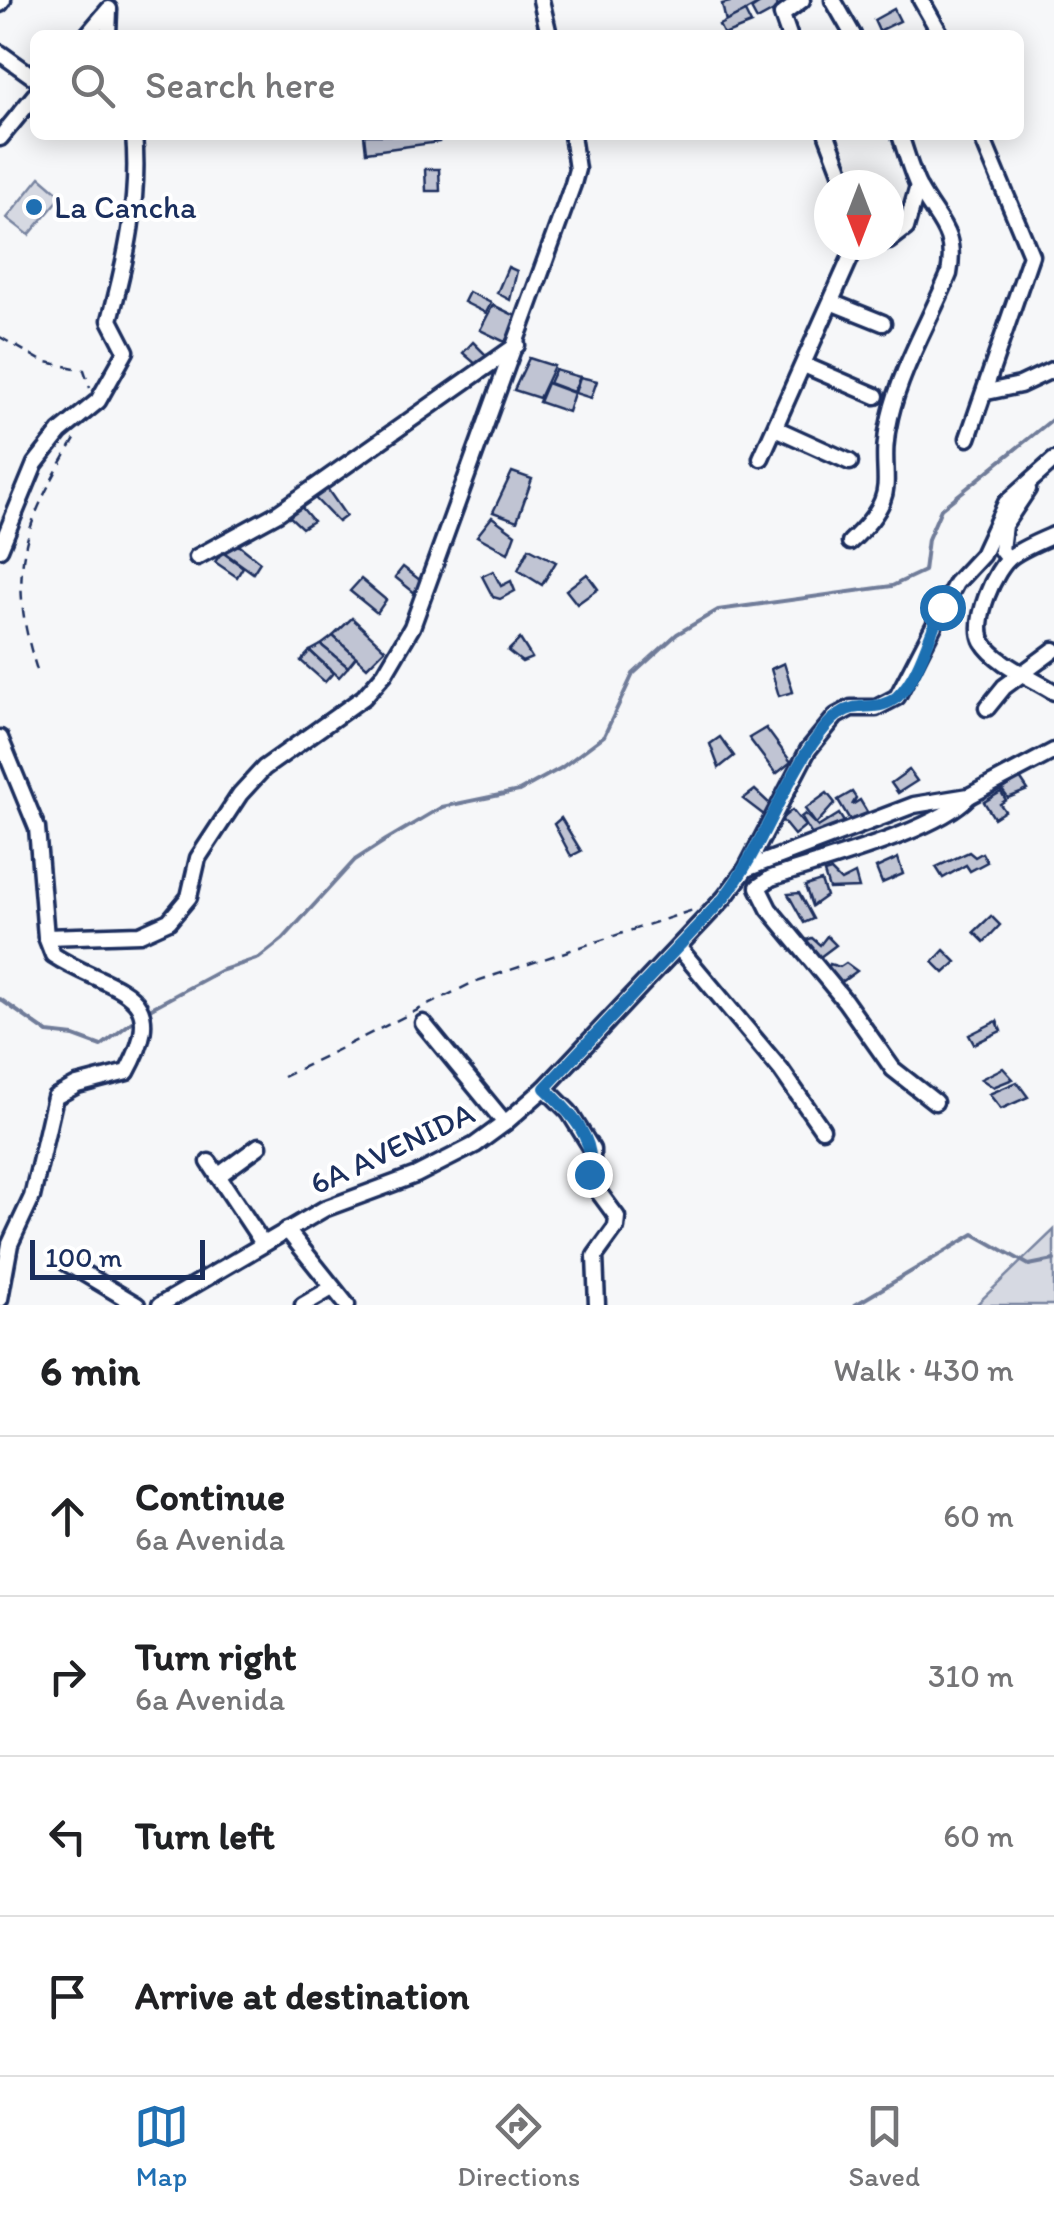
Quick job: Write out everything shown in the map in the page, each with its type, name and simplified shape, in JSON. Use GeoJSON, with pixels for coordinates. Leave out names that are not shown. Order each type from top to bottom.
{"type":"FeatureCollection","features":[{"type":"Feature","properties":{"kind":"street"},"geometry":{"type":"LineString","coordinates":[[542,0],[548,30]]}},
{"type":"Feature","properties":{"kind":"street"},"geometry":{"type":"LineString","coordinates":[[788,30],[782,15],[802,0]]}},
{"type":"Feature","properties":{"kind":"street"},"geometry":{"type":"LineString","coordinates":[[833,0],[850,30]]}},
{"type":"Feature","properties":{"kind":"street"},"geometry":{"type":"LineString","coordinates":[[922,0],[938,30]]}},
{"type":"Feature","properties":{"kind":"street"},"geometry":{"type":"LineString","coordinates":[[91,30],[109,10],[108,30]]}},
{"type":"Feature","properties":{"kind":"street"},"geometry":{"type":"LineString","coordinates":[[0,53],[30,74]]}},
{"type":"Feature","properties":{"kind":"street"},"geometry":{"type":"LineString","coordinates":[[0,138],[30,101]]}},
{"type":"Feature","properties":{"kind":"street"},"geometry":{"type":"LineString","coordinates":[[0,548],[35,464],[60,432],[98,401],[126,350],[110,320],[132,219],[137,164],[135,140]]}},
{"type":"Feature","properties":{"kind":"street"},"geometry":{"type":"LineString","coordinates":[[46,937],[140,934],[170,921],[189,897],[198,858],[240,794],[264,768],[364,697],[385,673],[412,628],[517,345],[573,184],[577,169],[573,140]]}},
{"type":"Feature","properties":{"kind":"street"},"geometry":{"type":"LineString","coordinates":[[830,140],[841,170]]}},
{"type":"Feature","properties":{"kind":"street"},"geometry":{"type":"LineString","coordinates":[[850,542],[881,513],[887,490],[885,450],[890,415],[949,274],[952,255],[952,238],[918,186],[902,140]]}},
{"type":"Feature","properties":{"kind":"street"},"geometry":{"type":"LineString","coordinates":[[968,438],[1032,255],[983,140]]}},
{"type":"Feature","properties":{"kind":"street"},"geometry":{"type":"LineString","coordinates":[[904,230],[918,186]]}},
{"type":"Feature","properties":{"kind":"street"},"geometry":{"type":"LineString","coordinates":[[760,458],[850,260]]}},
{"type":"Feature","properties":{"kind":"street"},"geometry":{"type":"LineString","coordinates":[[833,302],[883,323]]}},
{"type":"Feature","properties":{"kind":"street"},"geometry":{"type":"LineString","coordinates":[[197,557],[278,513],[517,345]]}},
{"type":"Feature","properties":{"kind":"street"},"geometry":{"type":"LineString","coordinates":[[804,365],[876,396]]}},
{"type":"Feature","properties":{"kind":"street"},"geometry":{"type":"LineString","coordinates":[[987,392],[1020,385],[1054,369]]}},
{"type":"Feature","properties":{"kind":"street"},"geometry":{"type":"LineString","coordinates":[[775,428],[850,462]]}},
{"type":"Feature","properties":{"kind":"street","name":"6A AVENIDA"},"geometry":{"type":"LineString","coordinates":[[160,1305],[324,1209],[416,1174],[475,1145],[545,1088],[753,868],[808,750],[836,716],[851,708],[876,708],[897,697],[956,583],[982,555],[1006,503],[1054,460]]}},
{"type":"Feature","properties":{"kind":"street"},"geometry":{"type":"LineString","coordinates":[[1008,559],[1002,550],[1004,525],[1040,472]]}},
{"type":"Feature","properties":{"kind":"street"},"geometry":{"type":"LineString","coordinates":[[1054,534],[1008,559],[988,594],[981,639],[1054,692]]}},
{"type":"Feature","properties":{"kind":"street"},"geometry":{"type":"LineString","coordinates":[[986,708],[1004,687],[1054,650]]}},
{"type":"Feature","properties":{"kind":"street"},"geometry":{"type":"LineString","coordinates":[[0,738],[37,828],[46,937],[53,955],[127,990],[142,1010],[141,1040],[126,1072],[77,1085],[55,1097],[46,1119],[32,1197],[10,1244],[0,1298]]}},
{"type":"Feature","properties":{"kind":"street"},"geometry":{"type":"LineString","coordinates":[[753,868],[914,805],[969,796],[1054,751]]}},
{"type":"Feature","properties":{"kind":"street"},"geometry":{"type":"LineString","coordinates":[[935,1102],[892,1069],[845,1001],[769,909],[758,887],[771,878],[922,823],[961,805],[969,796]]}},
{"type":"Feature","properties":{"kind":"street"},"geometry":{"type":"LineString","coordinates":[[753,868],[771,878]]}},
{"type":"Feature","properties":{"kind":"street"},"geometry":{"type":"LineString","coordinates":[[679,948],[781,1070],[822,1129]]}},
{"type":"Feature","properties":{"kind":"street"},"geometry":{"type":"LineString","coordinates":[[423,1023],[505,1124]]}},
{"type":"Feature","properties":{"kind":"street"},"geometry":{"type":"LineString","coordinates":[[545,1088],[569,1112],[592,1148],[592,1183],[616,1217],[616,1228],[596,1256],[597,1305]]}},
{"type":"Feature","properties":{"kind":"street"},"geometry":{"type":"LineString","coordinates":[[218,1176],[260,1146]]}},
{"type":"Feature","properties":{"kind":"street"},"geometry":{"type":"LineString","coordinates":[[209,1162],[262,1242]]}},
{"type":"Feature","properties":{"kind":"street"},"geometry":{"type":"LineString","coordinates":[[286,1230],[347,1305]]}},
{"type":"Feature","properties":{"kind":"street"},"geometry":{"type":"LineString","coordinates":[[65,1262],[137,1305]]}},
{"type":"Feature","properties":{"kind":"street"},"geometry":{"type":"LineString","coordinates":[[304,1305],[332,1288]]}},
{"type":"Feature","properties":{"kind":"path"},"geometry":{"type":"LineString","coordinates":[[0,337],[42,361],[84,370],[90,394],[98,401]]}},
{"type":"Feature","properties":{"kind":"path"},"geometry":{"type":"LineString","coordinates":[[37,670],[18,596],[22,556],[46,488],[81,430]]}},
{"type":"Feature","properties":{"kind":"path"},"geometry":{"type":"LineString","coordinates":[[283,1077],[474,982],[721,901]]}},
{"type":"Feature","properties":{"kind":"shaded area","name":"La Cancha"},"geometry":{"type":"Polygon","coordinates":[[[40,177],[62,196],[29,235],[7,218],[40,177]]]}},
{"type":"Feature","properties":{"kind":"shaded area"},"geometry":{"type":"Polygon","coordinates":[[[1054,1230],[1054,1305],[976,1305],[1054,1230]]]}},
{"type":"Feature","properties":{"kind":"building"},"geometry":{"type":"Polygon","coordinates":[[[765,0],[726,22],[722,4],[765,0]]]}},
{"type":"Feature","properties":{"kind":"building"},"geometry":{"type":"Polygon","coordinates":[[[765,0],[774,0],[779,8],[757,20],[751,9],[765,0]]]}},
{"type":"Feature","properties":{"kind":"building"},"geometry":{"type":"Polygon","coordinates":[[[894,9],[900,21],[879,30],[874,20],[894,9]]]}},
{"type":"Feature","properties":{"kind":"building"},"geometry":{"type":"Polygon","coordinates":[[[745,12],[751,24],[736,30],[722,30],[719,25],[745,12]]]}},
{"type":"Feature","properties":{"kind":"building"},"geometry":{"type":"Polygon","coordinates":[[[365,140],[439,140],[439,142],[366,152],[365,140]]]}},
{"type":"Feature","properties":{"kind":"building"},"geometry":{"type":"Polygon","coordinates":[[[425,169],[439,169],[440,191],[426,191],[425,169]]]}},
{"type":"Feature","properties":{"kind":"building"},"geometry":{"type":"Polygon","coordinates":[[[508,267],[517,271],[510,300],[497,293],[508,267]]]}},
{"type":"Feature","properties":{"kind":"building"},"geometry":{"type":"Polygon","coordinates":[[[469,292],[491,303],[486,313],[464,302],[469,292]]]}},
{"type":"Feature","properties":{"kind":"building"},"geometry":{"type":"Polygon","coordinates":[[[493,305],[518,317],[505,342],[480,330],[493,305]]]}},
{"type":"Feature","properties":{"kind":"building"},"geometry":{"type":"Polygon","coordinates":[[[473,342],[490,359],[478,366],[463,353],[473,342]]]}},
{"type":"Feature","properties":{"kind":"building"},"geometry":{"type":"Polygon","coordinates":[[[529,358],[554,366],[539,398],[514,390],[529,358]]]}},
{"type":"Feature","properties":{"kind":"building"},"geometry":{"type":"Polygon","coordinates":[[[555,370],[580,377],[573,392],[549,383],[555,370]]]}},
{"type":"Feature","properties":{"kind":"building"},"geometry":{"type":"Polygon","coordinates":[[[580,377],[597,381],[591,398],[575,393],[580,377]]]}},
{"type":"Feature","properties":{"kind":"building"},"geometry":{"type":"Polygon","coordinates":[[[547,383],[574,393],[568,412],[539,402],[547,383]]]}},
{"type":"Feature","properties":{"kind":"building"},"geometry":{"type":"Polygon","coordinates":[[[512,472],[532,479],[517,521],[493,512],[512,472]]]}},
{"type":"Feature","properties":{"kind":"building"},"geometry":{"type":"Polygon","coordinates":[[[326,487],[346,516],[338,522],[313,496],[326,487]]]}},
{"type":"Feature","properties":{"kind":"building"},"geometry":{"type":"Polygon","coordinates":[[[299,504],[313,521],[302,528],[287,514],[299,504]]]}},
{"type":"Feature","properties":{"kind":"building"},"geometry":{"type":"Polygon","coordinates":[[[492,517],[515,534],[508,553],[477,536],[492,517]]]}},
{"type":"Feature","properties":{"kind":"building"},"geometry":{"type":"Polygon","coordinates":[[[230,545],[240,546],[260,562],[253,573],[225,553],[230,545]]]}},
{"type":"Feature","properties":{"kind":"building"},"geometry":{"type":"Polygon","coordinates":[[[529,548],[556,562],[542,585],[518,570],[529,548]]]}},
{"type":"Feature","properties":{"kind":"building"},"geometry":{"type":"Polygon","coordinates":[[[222,552],[243,567],[237,577],[215,562],[222,552]]]}},
{"type":"Feature","properties":{"kind":"building"},"geometry":{"type":"Polygon","coordinates":[[[403,567],[425,584],[421,598],[395,577],[403,567]]]}},
{"type":"Feature","properties":{"kind":"building"},"geometry":{"type":"Polygon","coordinates":[[[493,571],[501,586],[511,581],[515,591],[500,599],[493,597],[482,576],[493,571]]]}},
{"type":"Feature","properties":{"kind":"building"},"geometry":{"type":"Polygon","coordinates":[[[587,574],[598,589],[577,604],[566,590],[587,574]]]}},
{"type":"Feature","properties":{"kind":"building"},"geometry":{"type":"Polygon","coordinates":[[[361,579],[386,600],[377,613],[350,591],[361,579]]]}},
{"type":"Feature","properties":{"kind":"building"},"geometry":{"type":"Polygon","coordinates":[[[352,618],[385,649],[367,667],[333,636],[352,618]]]}},
{"type":"Feature","properties":{"kind":"building"},"geometry":{"type":"Polygon","coordinates":[[[333,636],[356,657],[348,667],[321,645],[333,636]]]}},
{"type":"Feature","properties":{"kind":"building"},"geometry":{"type":"Polygon","coordinates":[[[520,639],[532,658],[522,662],[508,651],[520,639]]]}},
{"type":"Feature","properties":{"kind":"building"},"geometry":{"type":"Polygon","coordinates":[[[321,645],[348,667],[339,677],[310,651],[321,645]]]}},
{"type":"Feature","properties":{"kind":"building"},"geometry":{"type":"Polygon","coordinates":[[[310,651],[333,673],[325,682],[301,661],[310,651]]]}},
{"type":"Feature","properties":{"kind":"building"},"geometry":{"type":"Polygon","coordinates":[[[784,663],[793,692],[779,696],[771,669],[784,663]]]}},
{"type":"Feature","properties":{"kind":"building"},"geometry":{"type":"Polygon","coordinates":[[[766,728],[791,762],[776,774],[749,738],[766,728]]]}},
{"type":"Feature","properties":{"kind":"building"},"geometry":{"type":"Polygon","coordinates":[[[720,737],[734,756],[719,768],[710,744],[720,737]]]}},
{"type":"Feature","properties":{"kind":"building"},"geometry":{"type":"Polygon","coordinates":[[[909,770],[917,781],[898,793],[891,783],[909,770]]]}},
{"type":"Feature","properties":{"kind":"building"},"geometry":{"type":"Polygon","coordinates":[[[1020,778],[1028,790],[1008,798],[1002,790],[1020,778]]]}},
{"type":"Feature","properties":{"kind":"building"},"geometry":{"type":"Polygon","coordinates":[[[755,790],[771,805],[764,815],[743,799],[755,790]]]}},
{"type":"Feature","properties":{"kind":"building"},"geometry":{"type":"Polygon","coordinates":[[[852,792],[856,798],[852,805],[860,800],[869,815],[853,825],[838,800],[852,792]]]}},
{"type":"Feature","properties":{"kind":"building"},"geometry":{"type":"Polygon","coordinates":[[[1001,792],[1006,800],[1000,804],[1005,811],[994,818],[984,802],[1001,792]]]}},
{"type":"Feature","properties":{"kind":"building"},"geometry":{"type":"Polygon","coordinates":[[[827,793],[835,803],[816,824],[805,809],[827,793]]]}},
{"type":"Feature","properties":{"kind":"building"},"geometry":{"type":"Polygon","coordinates":[[[792,810],[805,826],[794,835],[781,819],[792,810]]]}},
{"type":"Feature","properties":{"kind":"building"},"geometry":{"type":"Polygon","coordinates":[[[805,814],[818,827],[839,814],[846,825],[816,842],[801,817],[805,814]]]}},
{"type":"Feature","properties":{"kind":"building"},"geometry":{"type":"Polygon","coordinates":[[[561,818],[581,851],[571,856],[554,824],[561,818]]]}},
{"type":"Feature","properties":{"kind":"building"},"geometry":{"type":"Polygon","coordinates":[[[969,852],[975,857],[982,853],[987,862],[970,871],[966,865],[943,878],[936,867],[969,852]]]}},
{"type":"Feature","properties":{"kind":"building"},"geometry":{"type":"Polygon","coordinates":[[[898,858],[903,874],[882,883],[876,868],[898,858]]]}},
{"type":"Feature","properties":{"kind":"building"},"geometry":{"type":"Polygon","coordinates":[[[831,871],[841,881],[855,874],[859,888],[829,889],[824,873],[831,871]]]}},
{"type":"Feature","properties":{"kind":"building"},"geometry":{"type":"Polygon","coordinates":[[[821,881],[826,896],[812,906],[805,886],[821,881]]]}},
{"type":"Feature","properties":{"kind":"building"},"geometry":{"type":"Polygon","coordinates":[[[799,893],[813,919],[804,923],[788,894],[799,893]]]}},
{"type":"Feature","properties":{"kind":"building"},"geometry":{"type":"Polygon","coordinates":[[[991,916],[1000,925],[984,942],[974,932],[991,916]]]}},
{"type":"Feature","properties":{"kind":"building"},"geometry":{"type":"Polygon","coordinates":[[[827,936],[836,945],[816,960],[801,942],[812,938],[820,945],[827,936]]]}},
{"type":"Feature","properties":{"kind":"building"},"geometry":{"type":"Polygon","coordinates":[[[944,950],[956,962],[944,973],[933,962],[944,950]]]}},
{"type":"Feature","properties":{"kind":"building"},"geometry":{"type":"Polygon","coordinates":[[[846,963],[857,971],[839,984],[827,971],[830,964],[840,967],[846,963]]]}},
{"type":"Feature","properties":{"kind":"building"},"geometry":{"type":"Polygon","coordinates":[[[997,1021],[1001,1031],[974,1044],[969,1035],[997,1021]]]}},
{"type":"Feature","properties":{"kind":"building"},"geometry":{"type":"Polygon","coordinates":[[[1003,1068],[1013,1079],[993,1087],[981,1079],[1003,1068]]]}},
{"type":"Feature","properties":{"kind":"building"},"geometry":{"type":"Polygon","coordinates":[[[1017,1082],[1028,1097],[1001,1109],[989,1094],[1017,1082]]]}},
{"type":"Feature","properties":{"kind":"waterway"},"geometry":{"type":"LineString","coordinates":[[144,1012],[220,971],[259,958],[283,939],[355,860],[442,807],[519,791],[561,768],[604,736],[633,674],[677,634],[718,610],[892,586],[924,571],[928,539],[941,509],[1054,418]]}},
{"type":"Feature","properties":{"kind":"waterway"},"geometry":{"type":"LineString","coordinates":[[0,999],[48,1033],[74,1036],[101,1046],[137,1018]]}},
{"type":"Feature","properties":{"kind":"waterway"},"geometry":{"type":"LineString","coordinates":[[855,1305],[974,1234],[1029,1265],[1054,1260]]}},
{"type":"Feature","properties":{"kind":"place","name":"La Cancha"},"geometry":{"type":"Point","coordinates":[34,207]}},
{"type":"Feature","properties":{"kind":"route"},"geometry":{"type":"LineString","coordinates":[[589,1174],[592,1148],[569,1112],[545,1088],[724,898],[746,869],[808,750],[836,716],[851,708],[876,708],[897,697],[918,664],[942,607]]}}]}
